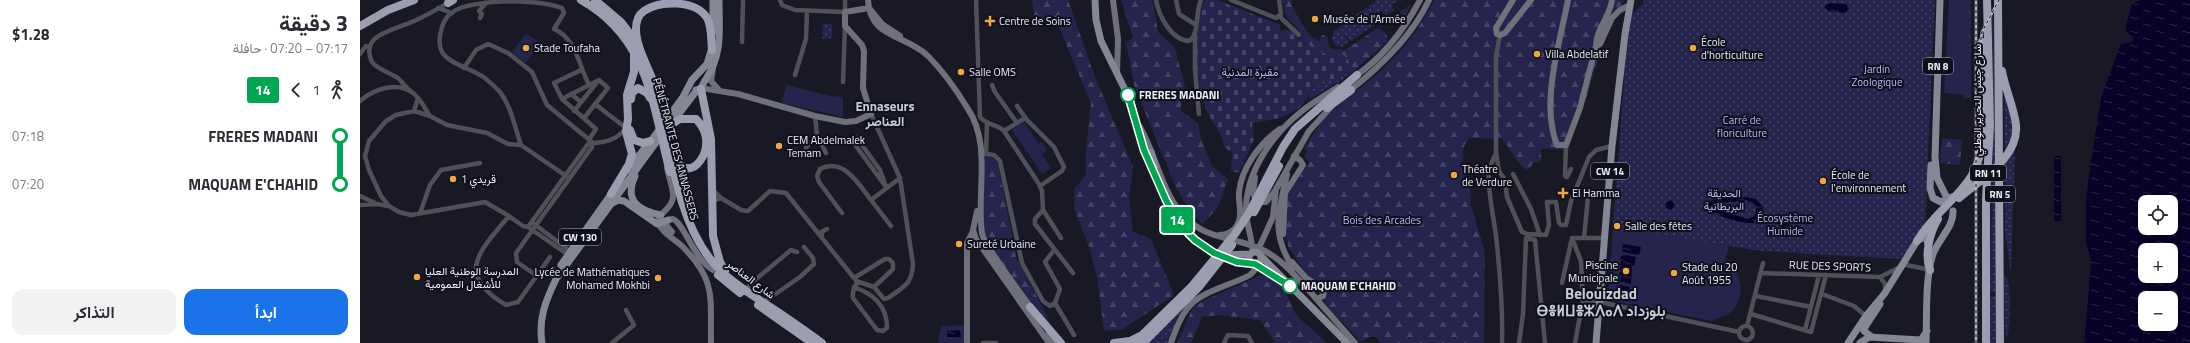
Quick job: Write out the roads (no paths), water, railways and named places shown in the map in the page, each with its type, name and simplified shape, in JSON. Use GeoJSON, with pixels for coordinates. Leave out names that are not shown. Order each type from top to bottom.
{"type":"FeatureCollection","features":[{"type":"Feature","properties":{"kind":"highway"},"geometry":{"type":"LineString","coordinates":[[360,26],[388,10],[414,0]]}},
{"type":"Feature","properties":{"kind":"highway","name":"PÉNÉTRANTE DES ANNASSERS"},"geometry":{"type":"LineString","coordinates":[[581,0],[608,19],[630,44],[644,72],[684,222],[701,255],[713,270],[729,285],[819,343]]}},
{"type":"Feature","properties":{"kind":"highway"},"geometry":{"type":"LineString","coordinates":[[595,0],[621,22],[642,52]]}},
{"type":"Feature","properties":{"kind":"highway","name":"شارع جيش التحرير الوطني"},"geometry":{"type":"LineString","coordinates":[[1998,0],[2000,343]]}},
{"type":"Feature","properties":{"kind":"highway"},"geometry":{"type":"LineString","coordinates":[[1930,270],[1929,247],[1931,232],[1946,209],[1958,196],[1969,179],[1977,166],[1982,150],[1982,32],[1983,10],[1987,1]]}},
{"type":"Feature","properties":{"kind":"highway","name":"شارع جيش التحرير الوطني"},"geometry":{"type":"LineString","coordinates":[[1986,343],[1986,198],[1990,126],[1987,1]]}},
{"type":"Feature","properties":{"kind":"highway"},"geometry":{"type":"LineString","coordinates":[[642,52],[637,40],[637,19],[649,7],[671,4],[688,4],[698,8],[703,13],[709,24],[712,50]]}},
{"type":"Feature","properties":{"kind":"highway"},"geometry":{"type":"LineString","coordinates":[[610,194],[631,159],[631,150],[626,135],[627,95],[635,65],[630,44]]}},
{"type":"Feature","properties":{"kind":"highway"},"geometry":{"type":"LineString","coordinates":[[1918,241],[1938,212],[2002,162],[2008,154],[2015,137],[2016,125],[2004,81],[1998,45]]}},
{"type":"Feature","properties":{"kind":"highway","name":"شارع العناصر"},"geometry":{"type":"LineString","coordinates":[[642,52],[667,123],[676,174],[692,230],[715,265],[738,285],[764,302],[819,343]]}},
{"type":"Feature","properties":{"kind":"highway"},"geometry":{"type":"LineString","coordinates":[[1269,188],[1283,146],[1295,129],[1357,74]]}},
{"type":"Feature","properties":{"kind":"highway"},"geometry":{"type":"LineString","coordinates":[[700,87],[710,130],[712,226],[717,254],[723,269],[738,285]]}},
{"type":"Feature","properties":{"kind":"highway"},"geometry":{"type":"LineString","coordinates":[[652,102],[642,89],[634,89],[632,92],[632,117],[630,130],[632,136],[639,142],[652,142]]}},
{"type":"Feature","properties":{"kind":"highway"},"geometry":{"type":"LineString","coordinates":[[1144,343],[1155,326],[1207,269],[1269,188],[1289,145],[1298,132],[1351,90]]}},
{"type":"Feature","properties":{"kind":"highway"},"geometry":{"type":"LineString","coordinates":[[686,117],[696,119],[703,125],[706,134],[706,148],[704,157],[700,163],[691,168],[679,164],[672,147],[667,123],[686,117]]}},
{"type":"Feature","properties":{"kind":"highway"},"geometry":{"type":"LineString","coordinates":[[1030,307],[1061,343]]}},
{"type":"Feature","properties":{"kind":"highway"},"geometry":{"type":"LineString","coordinates":[[1114,343],[1130,340],[1155,326]]}},
{"type":"Feature","properties":{"kind":"highway"},"geometry":{"type":"LineString","coordinates":[[1137,343],[1143,334]]}},
{"type":"Feature","properties":{"kind":"main road","name":"CW 130"},"geometry":{"type":"LineString","coordinates":[[572,254],[641,164],[652,142],[693,80],[708,64],[712,50],[713,0]]}},
{"type":"Feature","properties":{"kind":"main road","name":"CW 130"},"geometry":{"type":"LineString","coordinates":[[539,342],[544,306],[556,279],[610,194],[667,123],[700,87],[714,67],[718,41],[719,0]]}},
{"type":"Feature","properties":{"kind":"main road"},"geometry":{"type":"LineString","coordinates":[[868,0],[870,16],[877,25],[887,33],[913,45],[935,64],[969,110],[977,127],[983,154],[982,229],[986,242],[1055,343]]}},
{"type":"Feature","properties":{"kind":"main road"},"geometry":{"type":"LineString","coordinates":[[1095,0],[1098,30],[1107,53],[1131,102],[1144,150],[1176,219],[1185,231],[1206,248],[1220,255],[1240,256],[1253,259],[1288,283],[1347,343]]}},
{"type":"Feature","properties":{"kind":"main road"},"geometry":{"type":"LineString","coordinates":[[1113,0],[1118,48],[1117,74]]}},
{"type":"Feature","properties":{"kind":"main road"},"geometry":{"type":"LineString","coordinates":[[1212,236],[1224,235],[1230,232],[1239,222],[1239,192],[1243,179],[1257,150],[1270,137],[1307,107],[1371,64],[1396,37],[1420,0]]}},
{"type":"Feature","properties":{"kind":"main road"},"geometry":{"type":"LineString","coordinates":[[1261,158],[1254,184],[1253,198],[1257,202],[1266,202],[1269,188],[1287,168],[1309,131],[1324,112],[1351,90],[1402,42],[1415,24],[1429,0]]}},
{"type":"Feature","properties":{"kind":"main road"},"geometry":{"type":"LineString","coordinates":[[1513,0],[1496,28],[1497,34],[1500,35],[1505,33],[1531,0]]}},
{"type":"Feature","properties":{"kind":"main road"},"geometry":{"type":"LineString","coordinates":[[1568,0],[1553,76],[1551,123],[1557,144],[1566,145],[1580,108],[1599,31],[1611,9],[1612,0]]}},
{"type":"Feature","properties":{"kind":"main road","name":"RN 8"},"geometry":{"type":"LineString","coordinates":[[1935,133],[1940,0]]}},
{"type":"Feature","properties":{"kind":"main road"},"geometry":{"type":"LineString","coordinates":[[1596,46],[1600,44],[1615,13],[1630,2]]}},
{"type":"Feature","properties":{"kind":"main road","name":"CW 14"},"geometry":{"type":"LineString","coordinates":[[1596,343],[1612,146],[1624,34],[1630,2]]}},
{"type":"Feature","properties":{"kind":"main road"},"geometry":{"type":"LineString","coordinates":[[700,87],[700,79],[693,80],[692,88],[700,87],[719,90],[815,116],[845,122],[856,121],[871,114],[863,88],[864,51],[862,45],[845,26],[845,12],[869,8]]}},
{"type":"Feature","properties":{"kind":"main road"},"geometry":{"type":"LineString","coordinates":[[1107,53],[1113,53],[1118,48]]}},
{"type":"Feature","properties":{"kind":"main road"},"geometry":{"type":"LineString","coordinates":[[714,67],[711,81],[719,90]]}},
{"type":"Feature","properties":{"kind":"main road"},"geometry":{"type":"LineString","coordinates":[[1138,124],[1178,209],[1195,226],[1212,236],[1262,249],[1284,264],[1355,343]]}},
{"type":"Feature","properties":{"kind":"main road"},"geometry":{"type":"LineString","coordinates":[[1170,343],[1184,314],[1191,304],[1201,297],[1242,280],[1251,274],[1253,259],[1246,220],[1246,203],[1249,184],[1261,158],[1286,125]]}},
{"type":"Feature","properties":{"kind":"main road"},"geometry":{"type":"LineString","coordinates":[[1935,133],[1930,188],[1932,196],[1937,201],[1944,202],[1958,196]]}},
{"type":"Feature","properties":{"kind":"main road"},"geometry":{"type":"LineString","coordinates":[[1935,133],[1936,176],[1947,198]]}},
{"type":"Feature","properties":{"kind":"main road"},"geometry":{"type":"LineString","coordinates":[[658,224],[658,218],[669,209],[673,198],[664,150]]}},
{"type":"Feature","properties":{"kind":"main road"},"geometry":{"type":"LineString","coordinates":[[1151,152],[1164,195]]}},
{"type":"Feature","properties":{"kind":"main road"},"geometry":{"type":"LineString","coordinates":[[967,343],[967,243],[974,230],[983,154]]}},
{"type":"Feature","properties":{"kind":"main road"},"geometry":{"type":"LineString","coordinates":[[1294,156],[1300,160],[1303,165],[1285,193],[1282,232],[1292,262],[1306,278],[1324,290],[1323,296],[1316,299]]}},
{"type":"Feature","properties":{"kind":"main road"},"geometry":{"type":"LineString","coordinates":[[641,164],[631,184],[632,198],[643,209],[661,215]]}},
{"type":"Feature","properties":{"kind":"main road"},"geometry":{"type":"LineString","coordinates":[[1287,168],[1279,205],[1278,224],[1280,239],[1289,263],[1306,288]]}},
{"type":"Feature","properties":{"kind":"main road"},"geometry":{"type":"LineString","coordinates":[[1253,259],[1273,217],[1269,188]]}},
{"type":"Feature","properties":{"kind":"main road"},"geometry":{"type":"LineString","coordinates":[[609,205],[622,200],[658,224],[690,254],[705,274],[711,293],[711,343]]}},
{"type":"Feature","properties":{"kind":"main road"},"geometry":{"type":"LineString","coordinates":[[1926,343],[1930,270],[1934,252],[1950,224],[1954,211]]}},
{"type":"Feature","properties":{"kind":"main road"},"geometry":{"type":"LineString","coordinates":[[658,224],[673,219],[678,221],[695,252],[713,270]]}},
{"type":"Feature","properties":{"kind":"main road"},"geometry":{"type":"LineString","coordinates":[[668,220],[666,227],[690,250],[711,280],[714,296],[715,343]]}},
{"type":"Feature","properties":{"kind":"main road"},"geometry":{"type":"LineString","coordinates":[[974,230],[977,226],[982,229]]}},
{"type":"Feature","properties":{"kind":"main road"},"geometry":{"type":"LineString","coordinates":[[974,230],[976,239],[1050,343]]}},
{"type":"Feature","properties":{"kind":"main road"},"geometry":{"type":"LineString","coordinates":[[1848,343],[1866,316],[1885,294],[1918,241],[1926,236],[1929,247]]}},
{"type":"Feature","properties":{"kind":"main road"},"geometry":{"type":"LineString","coordinates":[[1872,338],[1864,331],[1865,327],[1883,300],[1885,294]]}},
{"type":"Feature","properties":{"kind":"main road"},"geometry":{"type":"LineString","coordinates":[[1860,343],[1865,338],[1919,340],[1927,331]]}},
{"type":"Feature","properties":{"kind":"street"},"geometry":{"type":"LineString","coordinates":[[742,42],[743,0]]}},
{"type":"Feature","properties":{"kind":"street"},"geometry":{"type":"LineString","coordinates":[[780,0],[782,5],[787,8],[807,12],[845,12],[845,0]]}},
{"type":"Feature","properties":{"kind":"street"},"geometry":{"type":"LineString","coordinates":[[976,0],[978,113],[982,121],[1000,127],[1004,131],[1040,186],[1043,210],[1061,238]]}},
{"type":"Feature","properties":{"kind":"street"},"geometry":{"type":"LineString","coordinates":[[1156,0],[1158,9],[1169,28],[1186,41],[1193,39],[1195,35]]}},
{"type":"Feature","properties":{"kind":"street"},"geometry":{"type":"LineString","coordinates":[[1176,0],[1179,14],[1196,25]]}},
{"type":"Feature","properties":{"kind":"street"},"geometry":{"type":"LineString","coordinates":[[1200,114],[1195,70],[1195,35],[1197,7],[1201,0]]}},
{"type":"Feature","properties":{"kind":"street"},"geometry":{"type":"LineString","coordinates":[[1231,0],[1276,18],[1280,17],[1299,35]]}},
{"type":"Feature","properties":{"kind":"street"},"geometry":{"type":"LineString","coordinates":[[1279,0],[1281,11],[1280,17]]}},
{"type":"Feature","properties":{"kind":"street"},"geometry":{"type":"LineString","coordinates":[[360,54],[370,39],[377,34],[403,26],[450,2]]}},
{"type":"Feature","properties":{"kind":"street"},"geometry":{"type":"LineString","coordinates":[[479,11],[486,3]]}},
{"type":"Feature","properties":{"kind":"street"},"geometry":{"type":"LineString","coordinates":[[521,145],[504,97],[488,81],[444,56],[438,38],[443,24],[452,13],[456,10],[486,3],[548,3],[562,8],[564,13],[554,29],[574,46],[581,70],[589,85]]}},
{"type":"Feature","properties":{"kind":"street"},"geometry":{"type":"LineString","coordinates":[[470,6],[482,14],[480,18]]}},
{"type":"Feature","properties":{"kind":"street"},"geometry":{"type":"LineString","coordinates":[[438,8],[452,13]]}},
{"type":"Feature","properties":{"kind":"street"},"geometry":{"type":"LineString","coordinates":[[795,75],[806,39],[807,12]]}},
{"type":"Feature","properties":{"kind":"street"},"geometry":{"type":"LineString","coordinates":[[844,82],[845,26]]}},
{"type":"Feature","properties":{"kind":"street"},"geometry":{"type":"LineString","coordinates":[[1500,35],[1496,56],[1496,152],[1499,171],[1505,180],[1507,198],[1522,232],[1527,234],[1546,234],[1549,225],[1547,202],[1556,202],[1559,223],[1561,225],[1566,225],[1572,201],[1589,157],[1596,150],[1612,146]]}},
{"type":"Feature","properties":{"kind":"street"},"geometry":{"type":"LineString","coordinates":[[464,68],[476,50],[488,44],[508,53],[532,72],[547,105],[590,138],[593,143]]}},
{"type":"Feature","properties":{"kind":"street"},"geometry":{"type":"LineString","coordinates":[[366,46],[372,63],[400,80],[418,98],[430,116]]}},
{"type":"Feature","properties":{"kind":"street"},"geometry":{"type":"LineString","coordinates":[[581,70],[554,83],[562,99],[596,129],[590,138]]}},
{"type":"Feature","properties":{"kind":"street"},"geometry":{"type":"LineString","coordinates":[[562,99],[599,80]]}},
{"type":"Feature","properties":{"kind":"street"},"geometry":{"type":"LineString","coordinates":[[584,118],[608,88],[599,80]]}},
{"type":"Feature","properties":{"kind":"street"},"geometry":{"type":"LineString","coordinates":[[574,111],[599,80]]}},
{"type":"Feature","properties":{"kind":"street"},"geometry":{"type":"LineString","coordinates":[[992,85],[995,92],[1017,123]]}},
{"type":"Feature","properties":{"kind":"street"},"geometry":{"type":"LineString","coordinates":[[360,101],[373,92],[389,88],[401,88],[413,93]]}},
{"type":"Feature","properties":{"kind":"street"},"geometry":{"type":"LineString","coordinates":[[571,94],[581,102]]}},
{"type":"Feature","properties":{"kind":"street"},"geometry":{"type":"LineString","coordinates":[[414,110],[418,98]]}},
{"type":"Feature","properties":{"kind":"street"},"geometry":{"type":"LineString","coordinates":[[537,276],[522,265],[516,258],[516,253],[532,226],[567,177],[588,144],[611,140],[626,127],[595,104]]}},
{"type":"Feature","properties":{"kind":"street"},"geometry":{"type":"LineString","coordinates":[[1017,106],[1025,118],[1054,147],[1064,167],[1062,171],[1040,186]]}},
{"type":"Feature","properties":{"kind":"street"},"geometry":{"type":"LineString","coordinates":[[389,206],[381,196],[369,170],[365,156],[366,149],[375,132],[386,121],[396,115],[414,110],[430,116],[446,126],[487,133],[508,144],[521,145],[567,177]]}},
{"type":"Feature","properties":{"kind":"street"},"geometry":{"type":"LineString","coordinates":[[712,189],[721,198],[741,210],[748,211],[770,191],[786,193],[854,278],[858,282],[874,286],[884,298],[888,298],[910,282],[912,276],[900,178],[871,114]]}},
{"type":"Feature","properties":{"kind":"street"},"geometry":{"type":"LineString","coordinates":[[815,116],[818,135],[826,154]]}},
{"type":"Feature","properties":{"kind":"street"},"geometry":{"type":"LineString","coordinates":[[1004,131],[1025,118]]}},
{"type":"Feature","properties":{"kind":"street"},"geometry":{"type":"LineString","coordinates":[[987,123],[983,154],[994,155],[1000,161],[1022,263],[1043,301],[1050,306],[1055,303],[1060,286],[1045,262],[1054,250]]}},
{"type":"Feature","properties":{"kind":"street"},"geometry":{"type":"LineString","coordinates":[[806,148],[818,135]]}},
{"type":"Feature","properties":{"kind":"street"},"geometry":{"type":"LineString","coordinates":[[856,138],[880,170],[886,187],[852,142],[854,139],[856,138]]}},
{"type":"Feature","properties":{"kind":"street"},"geometry":{"type":"LineString","coordinates":[[1566,145],[1565,176],[1567,177],[1572,169]]}},
{"type":"Feature","properties":{"kind":"street"},"geometry":{"type":"LineString","coordinates":[[1496,152],[1489,171],[1489,185],[1496,238],[1498,271],[1502,294],[1502,343]]}},
{"type":"Feature","properties":{"kind":"street"},"geometry":{"type":"LineString","coordinates":[[420,213],[430,185],[443,168],[480,162]]}},
{"type":"Feature","properties":{"kind":"street"},"geometry":{"type":"LineString","coordinates":[[842,213],[819,182],[817,176],[820,169],[827,166],[833,166],[850,174],[891,226]]}},
{"type":"Feature","properties":{"kind":"street"},"geometry":{"type":"LineString","coordinates":[[1513,174],[1531,209],[1540,235]]}},
{"type":"Feature","properties":{"kind":"street"},"geometry":{"type":"LineString","coordinates":[[871,200],[886,187],[900,178]]}},
{"type":"Feature","properties":{"kind":"street"},"geometry":{"type":"LineString","coordinates":[[360,196],[377,204]]}},
{"type":"Feature","properties":{"kind":"street"},"geometry":{"type":"LineString","coordinates":[[1584,238],[1588,197],[1608,196]]}},
{"type":"Feature","properties":{"kind":"street"},"geometry":{"type":"LineString","coordinates":[[712,201],[721,198]]}},
{"type":"Feature","properties":{"kind":"street"},"geometry":{"type":"LineString","coordinates":[[360,205],[377,204],[389,206],[405,214],[420,213],[485,202],[509,216],[522,226],[532,226],[572,254]]}},
{"type":"Feature","properties":{"kind":"street"},"geometry":{"type":"LineString","coordinates":[[1043,210],[1035,219],[1035,224],[1073,273]]}},
{"type":"Feature","properties":{"kind":"street"},"geometry":{"type":"LineString","coordinates":[[509,216],[482,249],[476,263],[477,277],[488,293],[506,305],[518,302],[550,257]]}},
{"type":"Feature","properties":{"kind":"street"},"geometry":{"type":"LineString","coordinates":[[822,237],[821,232],[827,229]]}},
{"type":"Feature","properties":{"kind":"street"},"geometry":{"type":"LineString","coordinates":[[1519,343],[1523,314],[1526,238],[1535,240],[1545,343]]}},
{"type":"Feature","properties":{"kind":"street"},"geometry":{"type":"LineString","coordinates":[[1572,238],[1605,238]]}},
{"type":"Feature","properties":{"kind":"street"},"geometry":{"type":"LineString","coordinates":[[1562,283],[1572,238]]}},
{"type":"Feature","properties":{"kind":"street"},"geometry":{"type":"LineString","coordinates":[[1572,238],[1581,261],[1583,300],[1575,343]]}},
{"type":"Feature","properties":{"kind":"street"},"geometry":{"type":"LineString","coordinates":[[764,302],[785,288],[814,264],[813,258],[804,247]]}},
{"type":"Feature","properties":{"kind":"street"},"geometry":{"type":"LineString","coordinates":[[746,291],[750,284],[791,250],[797,252]]}},
{"type":"Feature","properties":{"kind":"street"},"geometry":{"type":"LineString","coordinates":[[854,278],[885,259],[889,259],[893,269],[874,286]]}},
{"type":"Feature","properties":{"kind":"street"},"geometry":{"type":"LineString","coordinates":[[1739,332],[1742,328],[1747,326],[1756,296],[1763,263]]}},
{"type":"Feature","properties":{"kind":"street"},"geometry":{"type":"LineString","coordinates":[[1880,277],[1902,265],[1930,270]]}},
{"type":"Feature","properties":{"kind":"street","name":"RUE DES SPORTS"},"geometry":{"type":"LineString","coordinates":[[1760,274],[1880,277],[1885,284],[1885,294]]}},
{"type":"Feature","properties":{"kind":"street"},"geometry":{"type":"LineString","coordinates":[[1806,330],[1819,275]]}},
{"type":"Feature","properties":{"kind":"street"},"geometry":{"type":"LineString","coordinates":[[1751,314],[1812,331],[1826,275]]}},
{"type":"Feature","properties":{"kind":"street"},"geometry":{"type":"LineString","coordinates":[[854,287],[870,293],[876,298],[887,322],[887,328],[883,331],[877,330],[855,301],[852,293],[854,287],[858,282]]}},
{"type":"Feature","properties":{"kind":"street"},"geometry":{"type":"LineString","coordinates":[[1822,294],[1854,306],[1866,316]]}},
{"type":"Feature","properties":{"kind":"street"},"geometry":{"type":"LineString","coordinates":[[1756,296],[1811,307]]}},
{"type":"Feature","properties":{"kind":"street"},"geometry":{"type":"LineString","coordinates":[[1583,300],[1600,302],[1739,332],[1743,339],[1750,339],[1753,332],[1747,326]]}},
{"type":"Feature","properties":{"kind":"street"},"geometry":{"type":"LineString","coordinates":[[1055,303],[1074,335]]}},
{"type":"Feature","properties":{"kind":"street"},"geometry":{"type":"LineString","coordinates":[[612,343],[634,325],[626,310]]}},
{"type":"Feature","properties":{"kind":"street"},"geometry":{"type":"LineString","coordinates":[[1224,343],[1228,335],[1248,336],[1252,343]]}},
{"type":"Feature","properties":{"kind":"street"},"geometry":{"type":"LineString","coordinates":[[983,343],[996,343]]}},
{"type":"Feature","properties":{"kind":"water"},"geometry":{"type":"Polygon","coordinates":[[[2139,0],[2190,0],[2190,343],[2084,343],[2091,261],[2086,243],[2086,193],[2101,97],[2121,44],[2131,42],[2132,36],[2127,33],[2125,28],[2132,4],[2139,0]]]}},
{"type":"Feature","properties":{"kind":"water"},"geometry":{"type":"Polygon","coordinates":[[[1829,3],[1846,4],[1849,9],[1845,13],[1828,11],[1824,7],[1829,3]]]}},
{"type":"Feature","properties":{"kind":"water"},"geometry":{"type":"Polygon","coordinates":[[[2054,156],[2061,156],[2061,221],[2054,221],[2054,156]]]}},
{"type":"Feature","properties":{"kind":"water"},"geometry":{"type":"Polygon","coordinates":[[[1747,197],[1756,199],[1763,207],[1762,216],[1753,223],[1748,223],[1720,216],[1714,213],[1708,205],[1712,200],[1747,197]],[[1744,201],[1718,203],[1712,208],[1748,219],[1755,216],[1757,207],[1752,202],[1744,201]]]}},
{"type":"Feature","properties":{"kind":"water"},"geometry":{"type":"Polygon","coordinates":[[[1670,200],[1675,205],[1670,210],[1665,205],[1670,200]]]}},
{"type":"Feature","properties":{"kind":"water"},"geometry":{"type":"Polygon","coordinates":[[[1783,219],[1787,219],[1789,223],[1787,227],[1783,227],[1781,225],[1781,221],[1783,219]]]}},
{"type":"Feature","properties":{"kind":"water"},"geometry":{"type":"Polygon","coordinates":[[[1623,244],[1641,247],[1639,255],[1622,252],[1623,244]]]}},
{"type":"Feature","properties":{"kind":"water"},"geometry":{"type":"Polygon","coordinates":[[[1626,255],[1636,257],[1634,266],[1632,266],[1631,284],[1619,281],[1622,276],[1619,275],[1620,272],[1623,271],[1620,270],[1620,266],[1624,266],[1620,265],[1621,261],[1625,261],[1620,259],[1621,256],[1626,255]]]}},
{"type":"Feature","properties":{"kind":"water"},"geometry":{"type":"Polygon","coordinates":[[[1620,285],[1630,287],[1627,301],[1617,299],[1620,285]]]}},
{"type":"Feature","properties":{"kind":"water"},"geometry":{"type":"Polygon","coordinates":[[[960,330],[961,337],[947,337],[947,331],[960,330]]]}},
{"type":"Feature","properties":{"kind":"railway"},"geometry":{"type":"LineString","coordinates":[[1976,0],[1976,343]]}},
{"type":"Feature","properties":{"kind":"railway"},"geometry":{"type":"LineString","coordinates":[[1980,46],[1982,32],[1999,0]]}},
{"type":"Feature","properties":{"kind":"place","name":"Musée de l'Armée"},"geometry":{"type":"Point","coordinates":[1315,19]}},
{"type":"Feature","properties":{"kind":"place","name":"Centre de Soins"},"geometry":{"type":"Point","coordinates":[990,21]}},
{"type":"Feature","properties":{"kind":"place","name":"Stade Toufaha"},"geometry":{"type":"Point","coordinates":[526,48]}},
{"type":"Feature","properties":{"kind":"place","name":"École d'horticulture"},"geometry":{"type":"Point","coordinates":[1693,48]}},
{"type":"Feature","properties":{"kind":"place","name":"Villa Abdelatif"},"geometry":{"type":"Point","coordinates":[1537,54]}},
{"type":"Feature","properties":{"kind":"place","name":"Salle OMS"},"geometry":{"type":"Point","coordinates":[961,72]}},
{"type":"Feature","properties":{"kind":"place","name":"FRERES MADANI"},"geometry":{"type":"Point","coordinates":[1128,95]}},
{"type":"Feature","properties":{"kind":"place","name":"CEM Abdelmalek Temam"},"geometry":{"type":"Point","coordinates":[779,146]}},
{"type":"Feature","properties":{"kind":"place","name":"Théatre de Verdure"},"geometry":{"type":"Point","coordinates":[1454,175]}},
{"type":"Feature","properties":{"kind":"place","name":"قريدي 1"},"geometry":{"type":"Point","coordinates":[453,179]}},
{"type":"Feature","properties":{"kind":"place","name":"École de l'environnement"},"geometry":{"type":"Point","coordinates":[1823,181]}},
{"type":"Feature","properties":{"kind":"place","name":"El Hamma"},"geometry":{"type":"Point","coordinates":[1563,193]}},
{"type":"Feature","properties":{"kind":"place","name":"Salle des fêtes"},"geometry":{"type":"Point","coordinates":[1617,226]}},
{"type":"Feature","properties":{"kind":"place","name":"Sureté Urbaine"},"geometry":{"type":"Point","coordinates":[959,244]}},
{"type":"Feature","properties":{"kind":"place","name":"Piscine Municipale"},"geometry":{"type":"Point","coordinates":[1626,271]}},
{"type":"Feature","properties":{"kind":"place","name":"Stade du 20 Août 1955"},"geometry":{"type":"Point","coordinates":[1674,273]}},
{"type":"Feature","properties":{"kind":"place","name":"المدرسة الوطنية العليا للأشغال العمومية"},"geometry":{"type":"Point","coordinates":[417,277]}},
{"type":"Feature","properties":{"kind":"place","name":"Lycée de Mathématiques Mohamed Mokhbi"},"geometry":{"type":"Point","coordinates":[658,278]}},
{"type":"Feature","properties":{"kind":"place","name":"MAQUAM E'CHAHID"},"geometry":{"type":"Point","coordinates":[1290,286]}},
{"type":"Feature","properties":{"kind":"district","name":"Ennaseurs العناصر"},"geometry":{"type":"Point","coordinates":[885,114]}},
{"type":"Feature","properties":{"kind":"district","name":"Belouizdad ⴱⴻⵍⵡⴻⵣⴷⴰⴷ بلوزداد"},"geometry":{"type":"Point","coordinates":[1601,302]}},
{"type":"Feature","properties":{"kind":"park label","name":"مقبرة المدنية"},"geometry":{"type":"Point","coordinates":[1250,72]}},
{"type":"Feature","properties":{"kind":"park label","name":"Jardin Zoologique"},"geometry":{"type":"Point","coordinates":[1877,75]}},
{"type":"Feature","properties":{"kind":"park label","name":"Carré de floriculture"},"geometry":{"type":"Point","coordinates":[1742,126]}},
{"type":"Feature","properties":{"kind":"park label","name":"الحديقة البريطانية"},"geometry":{"type":"Point","coordinates":[1724,199]}},
{"type":"Feature","properties":{"kind":"park label","name":"Bois des Arcades"},"geometry":{"type":"Point","coordinates":[1382,220]}},
{"type":"Feature","properties":{"kind":"park label","name":"Écosystème Humide"},"geometry":{"type":"Point","coordinates":[1785,224]}}]}
